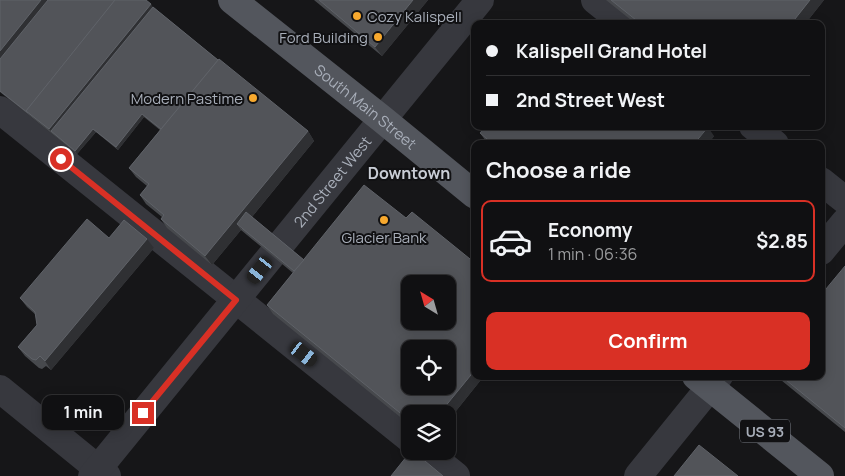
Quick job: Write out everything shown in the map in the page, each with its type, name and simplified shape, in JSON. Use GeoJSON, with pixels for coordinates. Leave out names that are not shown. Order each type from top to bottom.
{"type":"FeatureCollection","features":[{"type":"Feature","properties":{"kind":"main road","name":"South Main Street"},"geometry":{"type":"LineString","coordinates":[[232,0],[471,192]]}},
{"type":"Feature","properties":{"kind":"main road","name":"US 93"},"geometry":{"type":"LineString","coordinates":[[708,380],[820,476]]}},
{"type":"Feature","properties":{"kind":"street","name":"2nd Street West"},"geometry":{"type":"LineString","coordinates":[[99,473],[236,300],[480,0]]}},
{"type":"Feature","properties":{"kind":"street"},"geometry":{"type":"LineString","coordinates":[[595,0],[620,20]]}},
{"type":"Feature","properties":{"kind":"street"},"geometry":{"type":"LineString","coordinates":[[0,110],[401,432]]}},
{"type":"Feature","properties":{"kind":"street"},"geometry":{"type":"LineString","coordinates":[[758,130],[770,140]]}},
{"type":"Feature","properties":{"kind":"street"},"geometry":{"type":"LineString","coordinates":[[825,184],[845,200]]}},
{"type":"Feature","properties":{"kind":"street"},"geometry":{"type":"LineString","coordinates":[[825,246],[845,222]]}},
{"type":"Feature","properties":{"kind":"street"},"geometry":{"type":"LineString","coordinates":[[638,476],[708,380]]}},
{"type":"Feature","properties":{"kind":"street"},"geometry":{"type":"LineString","coordinates":[[0,389],[99,473]]}},
{"type":"Feature","properties":{"kind":"street"},"geometry":{"type":"LineString","coordinates":[[436,460],[456,476]]}},
{"type":"Feature","properties":{"kind":"building"},"geometry":{"type":"Polygon","coordinates":[[[0,0],[41,0],[0,51],[0,0]]]}},
{"type":"Feature","properties":{"kind":"building"},"geometry":{"type":"Polygon","coordinates":[[[48,0],[115,0],[26,111],[28,113],[0,91],[0,59],[48,0]]]}},
{"type":"Feature","properties":{"kind":"building"},"geometry":{"type":"Polygon","coordinates":[[[115,0],[146,0],[151,4],[49,129],[26,111],[115,0]]]}},
{"type":"Feature","properties":{"kind":"building","name":"Ford Building"},"geometry":{"type":"Polygon","coordinates":[[[319,0],[413,0],[375,47],[319,0]]]}},
{"type":"Feature","properties":{"kind":"building"},"geometry":{"type":"Polygon","coordinates":[[[611,0],[810,0],[794,20],[636,20],[611,0]]]}},
{"type":"Feature","properties":{"kind":"building"},"geometry":{"type":"Polygon","coordinates":[[[153,7],[218,60],[161,129],[142,114],[116,147],[93,129],[75,151],[51,131],[153,7]]]}},
{"type":"Feature","properties":{"kind":"building"},"geometry":{"type":"Polygon","coordinates":[[[219,59],[308,131],[205,256],[161,219],[164,215],[140,195],[149,184],[129,168],[219,59]]]}},
{"type":"Feature","properties":{"kind":"building"},"geometry":{"type":"Polygon","coordinates":[[[483,130],[706,130],[697,140],[488,140],[480,133],[483,130]]]}},
{"type":"Feature","properties":{"kind":"building"},"geometry":{"type":"Polygon","coordinates":[[[364,185],[406,218],[412,212],[471,260],[471,375],[456,393],[456,340],[401,340],[401,395],[455,395],[446,405],[401,405],[401,414],[267,305],[364,185]]]}},
{"type":"Feature","properties":{"kind":"building"},"geometry":{"type":"Polygon","coordinates":[[[246,212],[304,260],[294,271],[237,224],[246,212]]]}},
{"type":"Feature","properties":{"kind":"building"},"geometry":{"type":"Polygon","coordinates":[[[87,219],[109,238],[124,220],[147,239],[45,361],[40,356],[36,360],[32,359],[18,347],[37,325],[35,312],[20,298],[87,219]]]}},
{"type":"Feature","properties":{"kind":"building"},"geometry":{"type":"Polygon","coordinates":[[[845,266],[845,428],[786,380],[825,380],[825,290],[845,266]]]}},
{"type":"Feature","properties":{"kind":"building"},"geometry":{"type":"Polygon","coordinates":[[[699,445],[738,476],[674,476],[699,445]]]}},
{"type":"Feature","properties":{"kind":"building"},"geometry":{"type":"Polygon","coordinates":[[[404,460],[424,460],[443,476],[391,476],[404,460]]]}},
{"type":"Feature","properties":{"kind":"place","name":"Cozy Kalispell"},"geometry":{"type":"Point","coordinates":[357,16]}},
{"type":"Feature","properties":{"kind":"place","name":"Ford Building"},"geometry":{"type":"Point","coordinates":[378,37]}},
{"type":"Feature","properties":{"kind":"place","name":"Modern Pastime"},"geometry":{"type":"Point","coordinates":[253,98]}},
{"type":"Feature","properties":{"kind":"place","name":"Glacier Bank"},"geometry":{"type":"Point","coordinates":[384,220]}},
{"type":"Feature","properties":{"kind":"district","name":"Downtown"},"geometry":{"type":"Point","coordinates":[409,173]}},
{"type":"Feature","properties":{"kind":"route"},"geometry":{"type":"LineString","coordinates":[[61,159],[236,300],[143,413]]}}]}
